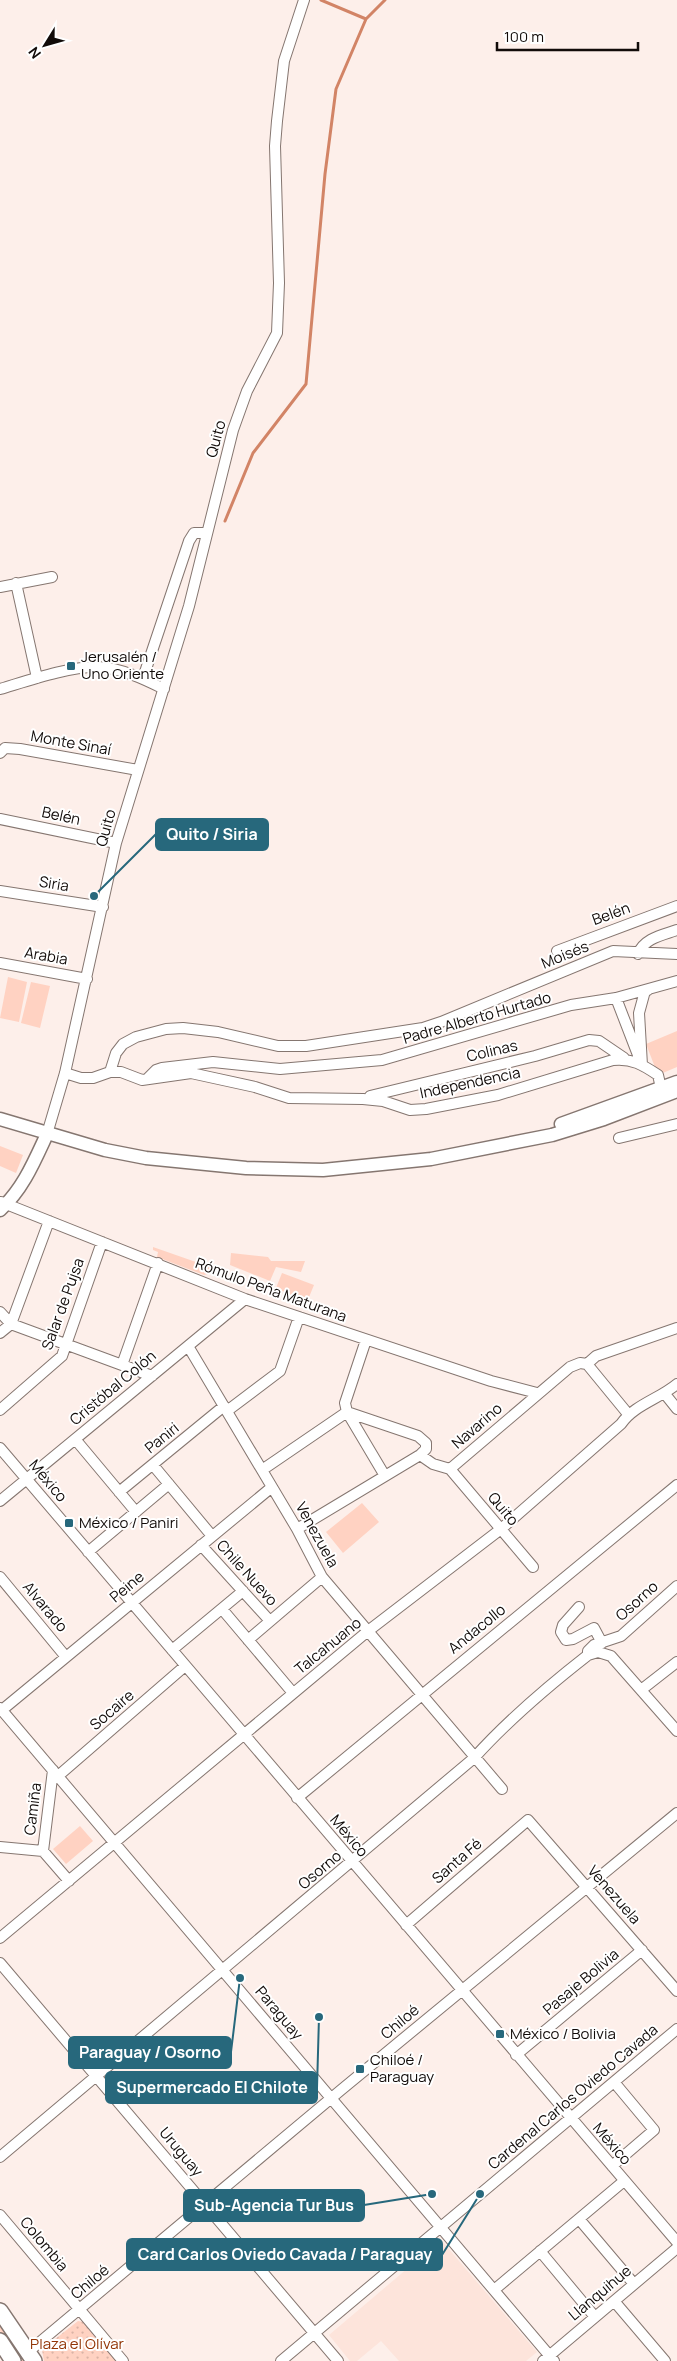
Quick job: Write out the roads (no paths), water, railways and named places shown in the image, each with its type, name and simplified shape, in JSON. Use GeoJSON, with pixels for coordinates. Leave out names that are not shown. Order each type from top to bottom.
{"type":"FeatureCollection","features":[{"type":"Feature","properties":{"kind":"highway"},"geometry":{"type":"LineString","coordinates":[[0,2311],[32,2357]]}},
{"type":"Feature","properties":{"kind":"highway"},"geometry":{"type":"LineString","coordinates":[[0,2342],[13,2361]]}},
{"type":"Feature","properties":{"kind":"main road"},"geometry":{"type":"LineString","coordinates":[[517,1141],[677,1082]]}},
{"type":"Feature","properties":{"kind":"main road"},"geometry":{"type":"LineString","coordinates":[[0,1120],[104,1150],[138,1156],[270,1170],[348,1169],[406,1163],[481,1150],[569,1130],[677,1091]]}},
{"type":"Feature","properties":{"kind":"main road"},"geometry":{"type":"LineString","coordinates":[[2,1205],[27,1178],[47,1134]]}},
{"type":"Feature","properties":{"kind":"street","name":"Quito"},"geometry":{"type":"LineString","coordinates":[[47,1134],[65,1073],[116,843],[189,606],[233,430],[247,391],[277,333],[279,306],[275,146],[277,121],[284,62],[304,0]]}},
{"type":"Feature","properties":{"kind":"street"},"geometry":{"type":"LineString","coordinates":[[143,678],[191,536],[196,532],[206,533]]}},
{"type":"Feature","properties":{"kind":"street"},"geometry":{"type":"LineString","coordinates":[[0,587],[52,577]]}},
{"type":"Feature","properties":{"kind":"street"},"geometry":{"type":"LineString","coordinates":[[16,583],[36,678]]}},
{"type":"Feature","properties":{"kind":"street"},"geometry":{"type":"LineString","coordinates":[[0,690],[36,678],[98,667],[143,678],[164,689]]}},
{"type":"Feature","properties":{"kind":"street","name":"Monte Sinaí"},"geometry":{"type":"LineString","coordinates":[[0,753],[5,748],[20,749],[138,770]]}},
{"type":"Feature","properties":{"kind":"street","name":"Belén"},"geometry":{"type":"LineString","coordinates":[[0,819],[116,843]]}},
{"type":"Feature","properties":{"kind":"street","name":"Siria"},"geometry":{"type":"LineString","coordinates":[[0,891],[103,907]]}},
{"type":"Feature","properties":{"kind":"street","name":"Belén"},"geometry":{"type":"LineString","coordinates":[[557,951],[677,906]]}},
{"type":"Feature","properties":{"kind":"street"},"geometry":{"type":"LineString","coordinates":[[638,954],[641,947],[651,940],[677,930]]}},
{"type":"Feature","properties":{"kind":"street","name":"Moisés"},"geometry":{"type":"LineString","coordinates":[[110,1072],[116,1053],[123,1044],[136,1037],[166,1030],[183,1028],[211,1031],[278,1046],[306,1046],[423,1028],[613,951],[626,951],[638,954],[677,954]]}},
{"type":"Feature","properties":{"kind":"street","name":"Arabia"},"geometry":{"type":"LineString","coordinates":[[0,962],[87,978]]}},
{"type":"Feature","properties":{"kind":"street","name":"Padre Alberto Hurtado"},"geometry":{"type":"LineString","coordinates":[[147,1079],[156,1070],[162,1068],[213,1062],[280,1069],[382,1060],[571,1005],[616,998],[677,981]]}},
{"type":"Feature","properties":{"kind":"street"},"geometry":{"type":"LineString","coordinates":[[642,1065],[639,1013],[645,992],[648,990]]}},
{"type":"Feature","properties":{"kind":"street"},"geometry":{"type":"LineString","coordinates":[[616,998],[642,1065]]}},
{"type":"Feature","properties":{"kind":"street","name":"Colinas"},"geometry":{"type":"LineString","coordinates":[[363,1098],[589,1040],[599,1041],[624,1058]]}},
{"type":"Feature","properties":{"kind":"street"},"geometry":{"type":"LineString","coordinates":[[624,1058],[642,1065],[658,1075],[660,1088]]}},
{"type":"Feature","properties":{"kind":"street","name":"Independencia"},"geometry":{"type":"LineString","coordinates":[[65,1073],[80,1078],[93,1078],[110,1072],[121,1072],[135,1079],[191,1073],[262,1089],[289,1098],[363,1098],[383,1101],[410,1110],[426,1109],[498,1095],[624,1058]]}},
{"type":"Feature","properties":{"kind":"street"},"geometry":{"type":"LineString","coordinates":[[619,1138],[677,1124]]}},
{"type":"Feature","properties":{"kind":"street","name":"Rómulo Peña Maturana"},"geometry":{"type":"LineString","coordinates":[[2,1205],[158,1263],[245,1299],[491,1381],[538,1393]]}},
{"type":"Feature","properties":{"kind":"street"},"geometry":{"type":"LineString","coordinates":[[0,1333],[11,1324],[49,1221]]}},
{"type":"Feature","properties":{"kind":"street","name":"Salar de Pujsa"},"geometry":{"type":"LineString","coordinates":[[0,1410],[56,1363],[67,1345],[102,1242]]}},
{"type":"Feature","properties":{"kind":"street"},"geometry":{"type":"LineString","coordinates":[[122,1365],[158,1263]]}},
{"type":"Feature","properties":{"kind":"street","name":"Cristóbal Colón"},"geometry":{"type":"LineString","coordinates":[[0,1501],[245,1299]]}},
{"type":"Feature","properties":{"kind":"street"},"geometry":{"type":"LineString","coordinates":[[0,1312],[11,1324],[152,1376]]}},
{"type":"Feature","properties":{"kind":"street","name":"Paniri"},"geometry":{"type":"LineString","coordinates":[[120,1492],[225,1409],[280,1371],[299,1317]]}},
{"type":"Feature","properties":{"kind":"street","name":"Navarino"},"geometry":{"type":"LineString","coordinates":[[420,1455],[433,1464],[450,1469],[570,1367],[580,1363],[587,1364],[596,1356],[677,1328]]}},
{"type":"Feature","properties":{"kind":"street"},"geometry":{"type":"LineString","coordinates":[[366,1340],[345,1404],[347,1412],[385,1476]]}},
{"type":"Feature","properties":{"kind":"street","name":"Venezuela"},"geometry":{"type":"LineString","coordinates":[[188,1346],[297,1530],[322,1577],[502,1789]]}},
{"type":"Feature","properties":{"kind":"street"},"geometry":{"type":"LineString","coordinates":[[587,1364],[628,1414]]}},
{"type":"Feature","properties":{"kind":"street","name":"Talcahuano"},"geometry":{"type":"LineString","coordinates":[[0,1938],[368,1631],[501,1529],[621,1424],[628,1414],[665,1394],[677,1384]]}},
{"type":"Feature","properties":{"kind":"street"},"geometry":{"type":"LineString","coordinates":[[665,1394],[677,1408]]}},
{"type":"Feature","properties":{"kind":"street"},"geometry":{"type":"LineString","coordinates":[[297,1530],[420,1455],[426,1446],[422,1438],[347,1412]]}},
{"type":"Feature","properties":{"kind":"street"},"geometry":{"type":"LineString","coordinates":[[262,1470],[347,1412]]}},
{"type":"Feature","properties":{"kind":"street"},"geometry":{"type":"LineString","coordinates":[[74,1439],[136,1512]]}},
{"type":"Feature","properties":{"kind":"street","name":"México"},"geometry":{"type":"LineString","coordinates":[[0,1448],[677,2242]]}},
{"type":"Feature","properties":{"kind":"street","name":"Chile Nuevo"},"geometry":{"type":"LineString","coordinates":[[153,1465],[212,1536]]}},
{"type":"Feature","properties":{"kind":"street","name":"Quito"},"geometry":{"type":"LineString","coordinates":[[450,1469],[533,1567]]}},
{"type":"Feature","properties":{"kind":"street"},"geometry":{"type":"LineString","coordinates":[[88,1552],[169,1484]]}},
{"type":"Feature","properties":{"kind":"street","name":"Andacollo"},"geometry":{"type":"LineString","coordinates":[[297,1798],[677,1486]]}},
{"type":"Feature","properties":{"kind":"street","name":"Peine"},"geometry":{"type":"LineString","coordinates":[[1,1709],[272,1487]]}},
{"type":"Feature","properties":{"kind":"street","name":"Chile Nuevo"},"geometry":{"type":"LineString","coordinates":[[201,1545],[270,1621]]}},
{"type":"Feature","properties":{"kind":"street","name":"Alvarado"},"geometry":{"type":"LineString","coordinates":[[0,1577],[66,1657]]}},
{"type":"Feature","properties":{"kind":"street"},"geometry":{"type":"LineString","coordinates":[[248,1640],[322,1577]]}},
{"type":"Feature","properties":{"kind":"street","name":"Osorno"},"geometry":{"type":"LineString","coordinates":[[0,2157],[474,1758],[536,1696],[588,1655],[588,1651],[594,1645],[621,1636],[677,1586]]}},
{"type":"Feature","properties":{"kind":"street"},"geometry":{"type":"LineString","coordinates":[[172,1650],[243,1591]]}},
{"type":"Feature","properties":{"kind":"street"},"geometry":{"type":"LineString","coordinates":[[579,1607],[563,1625],[561,1632],[566,1640],[573,1639],[594,1628],[602,1643]]}},
{"type":"Feature","properties":{"kind":"street"},"geometry":{"type":"LineString","coordinates":[[222,1609],[294,1693]]}},
{"type":"Feature","properties":{"kind":"street"},"geometry":{"type":"LineString","coordinates":[[588,1655],[603,1652],[611,1656],[677,1731]]}},
{"type":"Feature","properties":{"kind":"street"},"geometry":{"type":"LineString","coordinates":[[642,1690],[677,1662]]}},
{"type":"Feature","properties":{"kind":"street","name":"Socaire"},"geometry":{"type":"LineString","coordinates":[[56,1773],[185,1666]]}},
{"type":"Feature","properties":{"kind":"street","name":"Paraguay"},"geometry":{"type":"LineString","coordinates":[[1,1709],[494,2290],[549,2359]]}},
{"type":"Feature","properties":{"kind":"street","name":"Camiña"},"geometry":{"type":"LineString","coordinates":[[43,1851],[56,1773]]}},
{"type":"Feature","properties":{"kind":"street","name":"Chiloé"},"geometry":{"type":"LineString","coordinates":[[32,2357],[80,2310],[331,2098],[677,1813]]}},
{"type":"Feature","properties":{"kind":"street","name":"Venezuela"},"geometry":{"type":"LineString","coordinates":[[528,1820],[677,1990]]}},
{"type":"Feature","properties":{"kind":"street","name":"Santa Fé"},"geometry":{"type":"LineString","coordinates":[[406,1925],[528,1820]]}},
{"type":"Feature","properties":{"kind":"street"},"geometry":{"type":"LineString","coordinates":[[0,1847],[43,1851],[69,1881]]}},
{"type":"Feature","properties":{"kind":"street","name":"Pasaje Bolivia"},"geometry":{"type":"LineString","coordinates":[[516,2055],[642,1950]]}},
{"type":"Feature","properties":{"kind":"street","name":"Uruguay"},"geometry":{"type":"LineString","coordinates":[[0,1963],[338,2361]]}},
{"type":"Feature","properties":{"kind":"street","name":"Cardenal Carlos Oviedo Cavada"},"geometry":{"type":"LineString","coordinates":[[281,2361],[440,2226],[677,2030]]}},
{"type":"Feature","properties":{"kind":"street"},"geometry":{"type":"LineString","coordinates":[[612,2166],[654,2130],[614,2082]]}},
{"type":"Feature","properties":{"kind":"street"},"geometry":{"type":"LineString","coordinates":[[494,2290],[624,2181]]}},
{"type":"Feature","properties":{"kind":"street","name":"Colombia"},"geometry":{"type":"LineString","coordinates":[[0,2215],[123,2361]]}},
{"type":"Feature","properties":{"kind":"street"},"geometry":{"type":"LineString","coordinates":[[579,2219],[634,2284]]}},
{"type":"Feature","properties":{"kind":"street","name":"Llanquihue"},"geometry":{"type":"LineString","coordinates":[[549,2359],[595,2317],[677,2248]]}},
{"type":"Feature","properties":{"kind":"street"},"geometry":{"type":"LineString","coordinates":[[540,2252],[595,2317]]}},
{"type":"Feature","properties":{"kind":"street"},"geometry":{"type":"LineString","coordinates":[[614,2301],[665,2361]]}},
{"type":"Feature","properties":{"kind":"waterway"},"geometry":{"type":"LineString","coordinates":[[321,0],[366,19]]}},
{"type":"Feature","properties":{"kind":"waterway"},"geometry":{"type":"LineString","coordinates":[[225,521],[253,453],[306,384],[325,174],[336,89],[366,19],[385,0]]}},
{"type":"Feature","properties":{"kind":"place","name":"Jerusalén / Uno Oriente"},"geometry":{"type":"Point","coordinates":[71,666]}},
{"type":"Feature","properties":{"kind":"place","name":"Quito / Siria"},"geometry":{"type":"Point","coordinates":[94,896]}},
{"type":"Feature","properties":{"kind":"place","name":"México / Paniri"},"geometry":{"type":"Point","coordinates":[69,1523]}},
{"type":"Feature","properties":{"kind":"place","name":"Paraguay / Osorno"},"geometry":{"type":"Point","coordinates":[240,1978]}},
{"type":"Feature","properties":{"kind":"place","name":"Supermercado El Chilote"},"geometry":{"type":"Point","coordinates":[319,2017]}},
{"type":"Feature","properties":{"kind":"place","name":"México / Bolivia"},"geometry":{"type":"Point","coordinates":[500,2034]}},
{"type":"Feature","properties":{"kind":"place","name":"Chiloé / Paraguay"},"geometry":{"type":"Point","coordinates":[360,2069]}},
{"type":"Feature","properties":{"kind":"place","name":"Sub-Agencia Tur Bus"},"geometry":{"type":"Point","coordinates":[432,2194]}},
{"type":"Feature","properties":{"kind":"place","name":"Card Carlos Oviedo Cavada / Paraguay"},"geometry":{"type":"Point","coordinates":[480,2194]}},
{"type":"Feature","properties":{"kind":"park label","name":"Plaza el Olívar"},"geometry":{"type":"Point","coordinates":[77,2344]}}]}
